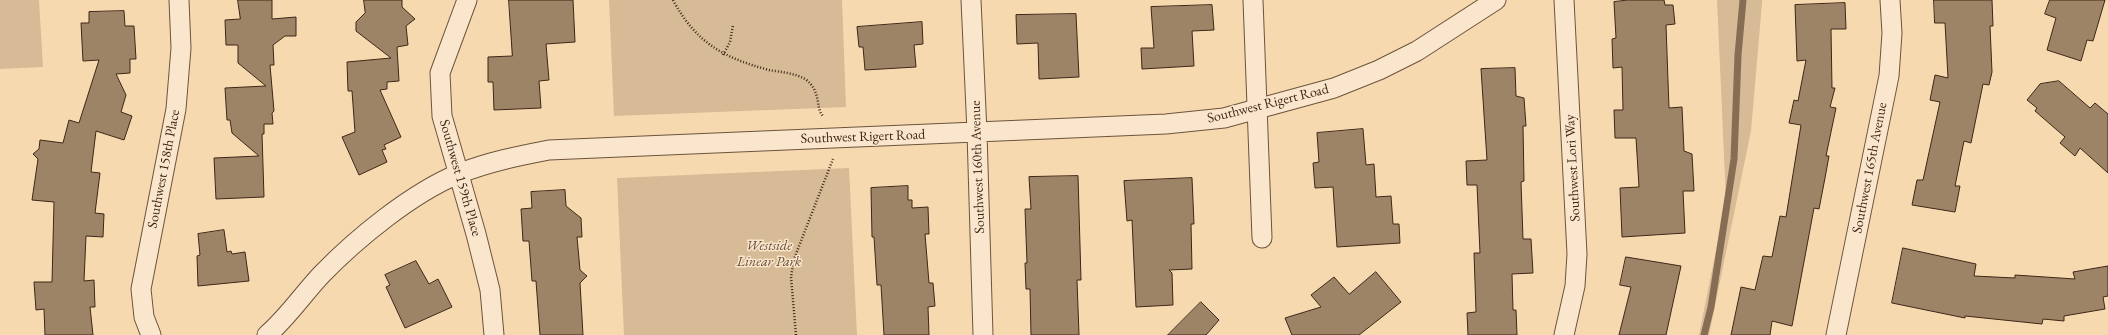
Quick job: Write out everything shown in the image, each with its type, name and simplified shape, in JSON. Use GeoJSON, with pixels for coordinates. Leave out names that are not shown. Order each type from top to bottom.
{"type":"FeatureCollection","features":[{"type":"Feature","properties":{"kind":"street","name":"Southwest 158th Place"},"geometry":{"type":"LineString","coordinates":[[151,335],[144,317],[141,289],[176,109],[181,48],[179,0]]}},
{"type":"Feature","properties":{"kind":"street","name":"Southwest 159th Place"},"geometry":{"type":"LineString","coordinates":[[467,0],[440,73],[442,116],[476,234],[488,283],[494,335]]}},
{"type":"Feature","properties":{"kind":"street","name":"Southwest 160th Avenue"},"geometry":{"type":"LineString","coordinates":[[971,0],[978,132],[983,335]]}},
{"type":"Feature","properties":{"kind":"street"},"geometry":{"type":"LineString","coordinates":[[1253,0],[1262,238]]}},
{"type":"Feature","properties":{"kind":"street","name":"Southwest Rigert Road"},"geometry":{"type":"LineString","coordinates":[[267,335],[278,326],[322,274],[365,235],[408,202],[458,174],[507,158],[549,150],[1166,124],[1224,118],[1334,88],[1379,70],[1417,51],[1454,29],[1496,0]]}},
{"type":"Feature","properties":{"kind":"street","name":"Southwest Lori Way"},"geometry":{"type":"LineString","coordinates":[[1564,0],[1577,254],[1575,286],[1564,335]]}},
{"type":"Feature","properties":{"kind":"street","name":"Southwest 165th Avenue"},"geometry":{"type":"LineString","coordinates":[[1836,335],[1889,76],[1892,33],[1890,0]]}},
{"type":"Feature","properties":{"kind":"path"},"geometry":{"type":"LineString","coordinates":[[673,0],[678,9],[701,37],[723,55],[742,62],[803,78],[813,86],[817,94],[822,116],[829,116]]}},
{"type":"Feature","properties":{"kind":"path"},"geometry":{"type":"LineString","coordinates":[[723,55],[730,42],[733,25]]}},
{"type":"Feature","properties":{"kind":"path"},"geometry":{"type":"LineString","coordinates":[[796,335],[791,278],[794,259],[833,159],[839,159]]}},
{"type":"Feature","properties":{"kind":"green space"},"geometry":{"type":"Polygon","coordinates":[[[0,0],[39,0],[43,67],[0,69],[0,0]]]}},
{"type":"Feature","properties":{"kind":"green space"},"geometry":{"type":"Polygon","coordinates":[[[609,0],[842,0],[846,107],[614,116],[609,0]]]}},
{"type":"Feature","properties":{"kind":"green space"},"geometry":{"type":"Polygon","coordinates":[[[1717,0],[1762,0],[1762,3],[1751,131],[1709,335],[1699,335],[1726,200],[1717,0]]]}},
{"type":"Feature","properties":{"kind":"green space","name":"Westside Linear Park"},"geometry":{"type":"Polygon","coordinates":[[[849,168],[857,335],[624,335],[617,178],[849,168]]]}},
{"type":"Feature","properties":{"kind":"building"},"geometry":{"type":"Polygon","coordinates":[[[238,0],[272,0],[272,19],[296,17],[296,36],[285,36],[273,45],[274,65],[270,65],[274,111],[272,113],[273,124],[264,124],[264,134],[262,134],[264,197],[216,199],[214,158],[259,156],[232,133],[230,120],[227,120],[225,88],[266,86],[238,63],[238,45],[226,45],[225,20],[240,19],[238,0]]]}},
{"type":"Feature","properties":{"kind":"building"},"geometry":{"type":"Polygon","coordinates":[[[364,0],[402,0],[402,7],[415,19],[406,26],[408,45],[397,47],[399,81],[387,82],[387,89],[380,90],[401,137],[384,145],[386,149],[382,150],[387,162],[359,175],[342,137],[355,132],[352,91],[348,91],[347,62],[391,58],[356,31],[356,22],[365,13],[364,0]]]}},
{"type":"Feature","properties":{"kind":"building"},"geometry":{"type":"Polygon","coordinates":[[[509,0],[573,0],[575,42],[546,44],[549,80],[539,81],[541,108],[494,110],[493,82],[488,82],[488,57],[512,56],[509,0]]]}},
{"type":"Feature","properties":{"kind":"building"},"geometry":{"type":"Polygon","coordinates":[[[1628,0],[1664,0],[1665,5],[1673,5],[1675,24],[1666,25],[1669,108],[1682,107],[1684,151],[1692,154],[1694,191],[1683,191],[1685,233],[1622,237],[1620,188],[1639,187],[1636,138],[1615,138],[1614,110],[1623,110],[1622,67],[1613,68],[1612,39],[1616,38],[1614,2],[1628,0]]]}},
{"type":"Feature","properties":{"kind":"building"},"geometry":{"type":"Polygon","coordinates":[[[1934,0],[1992,0],[1993,26],[1990,26],[1992,72],[1989,85],[1983,84],[1971,143],[1964,141],[1955,186],[1960,186],[1955,212],[1912,205],[1917,180],[1923,180],[1940,102],[1930,100],[1935,75],[1948,78],[1945,23],[1935,23],[1934,0]]]}},
{"type":"Feature","properties":{"kind":"building"},"geometry":{"type":"Polygon","coordinates":[[[2050,0],[2105,0],[2093,41],[2087,40],[2081,61],[2047,50],[2056,18],[2045,14],[2050,0]]]}},
{"type":"Feature","properties":{"kind":"building"},"geometry":{"type":"Polygon","coordinates":[[[1845,3],[1846,29],[1831,29],[1832,88],[1835,88],[1830,107],[1836,108],[1826,156],[1829,156],[1819,209],[1814,208],[1792,326],[1772,321],[1770,335],[1731,335],[1741,287],[1755,290],[1763,256],[1772,257],[1780,216],[1786,217],[1801,125],[1789,123],[1794,100],[1798,101],[1806,60],[1797,61],[1795,5],[1845,3]]]}},
{"type":"Feature","properties":{"kind":"building"},"geometry":{"type":"Polygon","coordinates":[[[1212,5],[1214,30],[1192,31],[1194,66],[1142,69],[1141,48],[1154,48],[1151,7],[1212,5]]]}},
{"type":"Feature","properties":{"kind":"building"},"geometry":{"type":"Polygon","coordinates":[[[124,11],[125,26],[134,26],[136,59],[130,59],[130,73],[116,74],[126,95],[121,112],[132,116],[124,140],[96,131],[91,172],[100,173],[95,213],[104,214],[103,237],[86,236],[84,281],[94,280],[95,307],[90,307],[93,335],[45,335],[44,309],[36,310],[34,282],[52,282],[54,202],[32,200],[38,159],[33,154],[39,149],[40,140],[63,143],[69,120],[79,123],[99,60],[83,61],[81,23],[89,23],[89,12],[124,11]]]}},
{"type":"Feature","properties":{"kind":"building"},"geometry":{"type":"Polygon","coordinates":[[[1076,14],[1079,77],[1039,79],[1038,43],[1017,44],[1016,15],[1076,14]]]}},
{"type":"Feature","properties":{"kind":"building"},"geometry":{"type":"Polygon","coordinates":[[[922,22],[923,44],[914,45],[916,67],[865,70],[863,47],[859,47],[857,27],[922,22]]]}},
{"type":"Feature","properties":{"kind":"building"},"geometry":{"type":"Polygon","coordinates":[[[1515,68],[1516,96],[1524,98],[1526,126],[1523,126],[1524,181],[1521,182],[1523,239],[1531,239],[1533,273],[1512,274],[1513,310],[1516,310],[1517,335],[1468,335],[1467,313],[1476,312],[1474,253],[1480,253],[1477,185],[1467,185],[1466,161],[1487,160],[1481,69],[1515,68]]]}},
{"type":"Feature","properties":{"kind":"building"},"geometry":{"type":"Polygon","coordinates":[[[2059,81],[2090,108],[2095,103],[2108,114],[2108,173],[2080,148],[2075,156],[2060,143],[2065,137],[2035,111],[2037,108],[2027,100],[2040,84],[2059,81]]]}},
{"type":"Feature","properties":{"kind":"building"},"geometry":{"type":"Polygon","coordinates":[[[1363,129],[1366,165],[1374,164],[1376,197],[1391,196],[1393,224],[1399,224],[1400,243],[1337,247],[1333,187],[1315,188],[1313,163],[1319,162],[1317,133],[1363,129]]]}},
{"type":"Feature","properties":{"kind":"building"},"geometry":{"type":"Polygon","coordinates":[[[1078,176],[1081,280],[1077,280],[1079,335],[1031,335],[1030,289],[1026,289],[1025,263],[1027,263],[1025,209],[1031,209],[1029,177],[1078,176]]]}},
{"type":"Feature","properties":{"kind":"building"},"geometry":{"type":"Polygon","coordinates":[[[1192,178],[1194,224],[1191,224],[1192,269],[1169,270],[1172,273],[1173,305],[1136,307],[1132,220],[1127,221],[1124,181],[1192,178]]]}},
{"type":"Feature","properties":{"kind":"building"},"geometry":{"type":"Polygon","coordinates":[[[908,186],[908,200],[912,200],[912,208],[928,207],[929,234],[925,234],[929,283],[933,283],[935,306],[928,307],[929,335],[884,335],[881,285],[877,285],[874,237],[872,237],[871,188],[908,186]]]}},
{"type":"Feature","properties":{"kind":"building"},"geometry":{"type":"Polygon","coordinates":[[[565,190],[566,206],[581,218],[582,237],[577,237],[580,270],[587,276],[580,283],[583,335],[540,335],[536,281],[532,281],[529,241],[523,241],[521,209],[532,208],[531,192],[565,190]]]}},
{"type":"Feature","properties":{"kind":"building"},"geometry":{"type":"Polygon","coordinates":[[[224,230],[227,252],[231,251],[232,254],[245,252],[249,281],[198,286],[197,256],[200,255],[198,234],[224,230]]]}},
{"type":"Feature","properties":{"kind":"building"},"geometry":{"type":"Polygon","coordinates":[[[1903,248],[1976,264],[1974,276],[2015,278],[2015,275],[2075,279],[2073,272],[2108,266],[2108,296],[2103,297],[2105,309],[2064,316],[2064,321],[2043,319],[2042,324],[1965,316],[1965,318],[1892,303],[1903,248]]]}},
{"type":"Feature","properties":{"kind":"building"},"geometry":{"type":"Polygon","coordinates":[[[1626,257],[1681,266],[1666,335],[1619,335],[1631,287],[1620,285],[1626,257]]]}},
{"type":"Feature","properties":{"kind":"building"},"geometry":{"type":"Polygon","coordinates":[[[416,261],[429,284],[438,279],[452,307],[405,328],[386,287],[390,285],[385,275],[416,261]]]}},
{"type":"Feature","properties":{"kind":"building"},"geometry":{"type":"Polygon","coordinates":[[[1376,272],[1401,302],[1359,335],[1292,335],[1285,318],[1321,307],[1311,295],[1334,277],[1349,294],[1376,272]]]}},
{"type":"Feature","properties":{"kind":"building"},"geometry":{"type":"Polygon","coordinates":[[[1201,302],[1219,320],[1206,335],[1168,335],[1201,302]]]}},
{"type":"Feature","properties":{"kind":"waterway"},"geometry":{"type":"LineString","coordinates":[[1704,335],[1711,307],[1734,159],[1738,55],[1743,0]]}}]}
